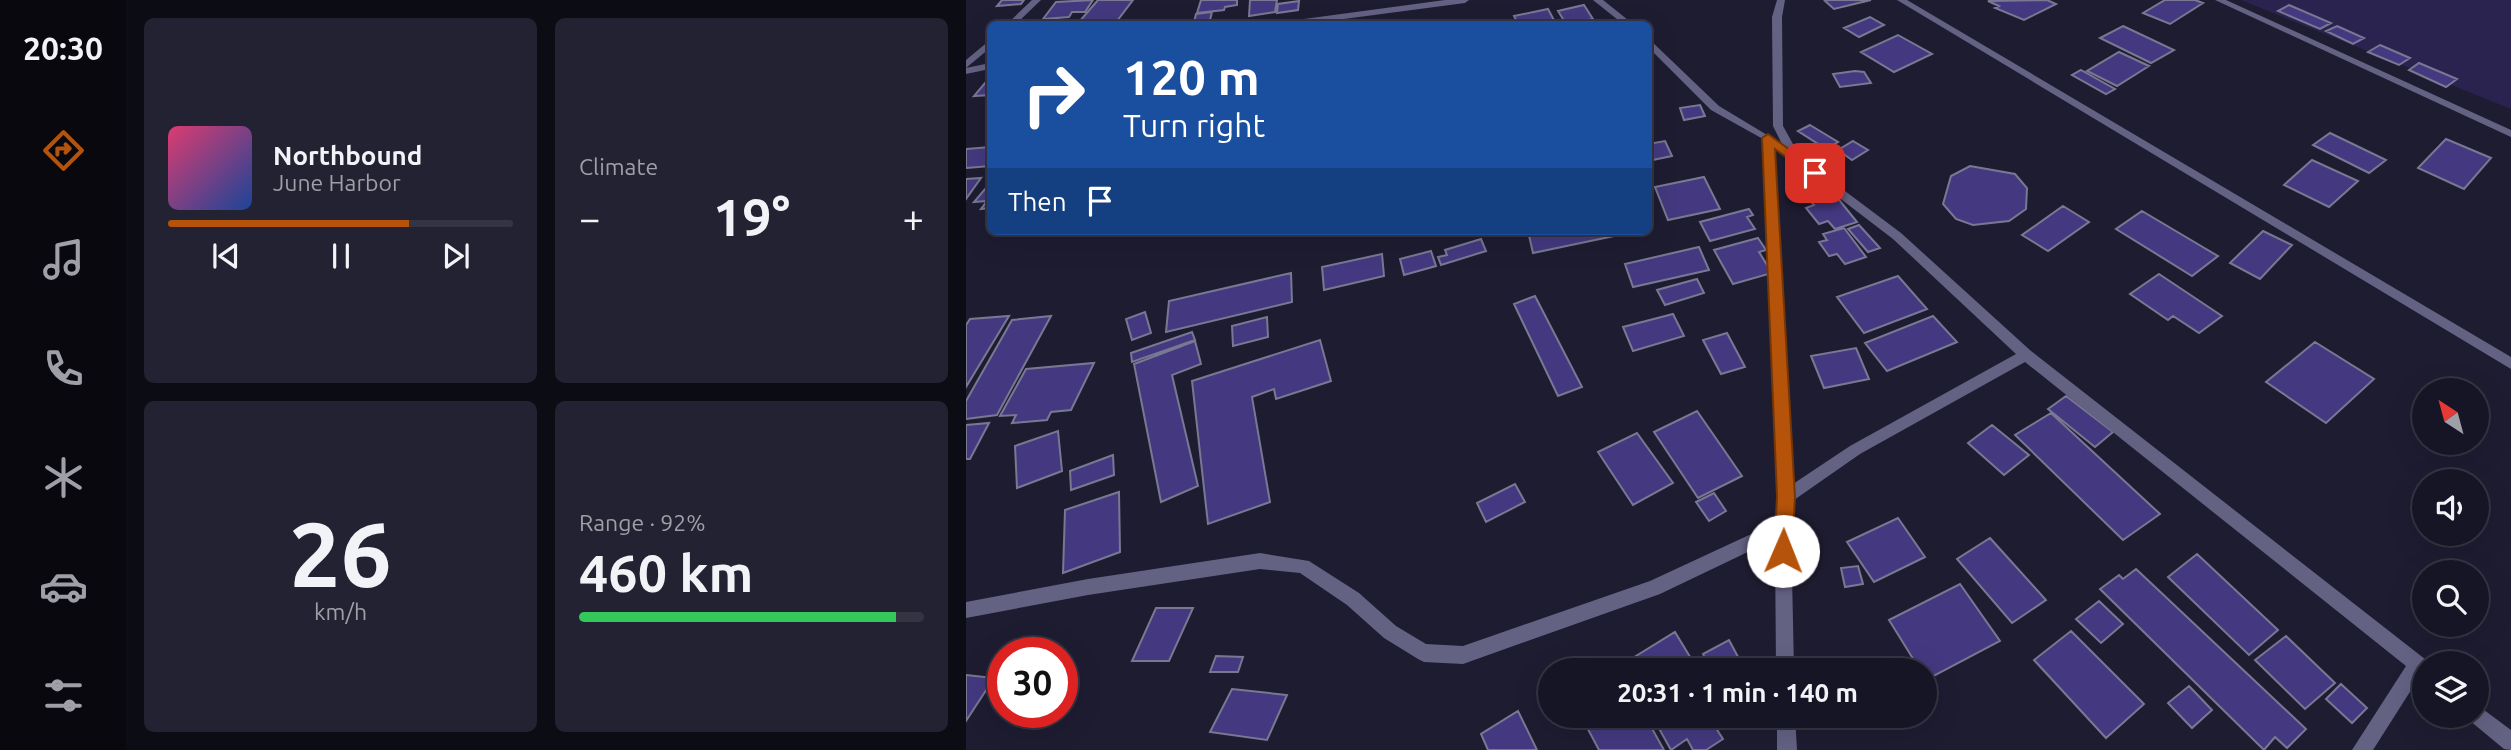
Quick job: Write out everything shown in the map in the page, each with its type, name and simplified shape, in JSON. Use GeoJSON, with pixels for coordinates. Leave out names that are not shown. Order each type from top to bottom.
{"type":"FeatureCollection","features":[{"type":"Feature","properties":{"kind":"street"},"geometry":{"type":"LineString","coordinates":[[1014,21],[1037,0]]}},
{"type":"Feature","properties":{"kind":"street"},"geometry":{"type":"LineString","coordinates":[[1311,21],[1465,0]]}},
{"type":"Feature","properties":{"kind":"street"},"geometry":{"type":"LineString","coordinates":[[1597,0],[1624,21]]}},
{"type":"Feature","properties":{"kind":"street"},"geometry":{"type":"LineString","coordinates":[[1781,0],[1777,17],[1778,125],[1795,158]]}},
{"type":"Feature","properties":{"kind":"street"},"geometry":{"type":"LineString","coordinates":[[1901,0],[2511,364]]}},
{"type":"Feature","properties":{"kind":"street"},"geometry":{"type":"LineString","coordinates":[[2219,0],[2511,134]]}},
{"type":"Feature","properties":{"kind":"street"},"geometry":{"type":"LineString","coordinates":[[1652,45],[1715,108],[1768,138],[1897,236],[2026,355],[2412,659]]}},
{"type":"Feature","properties":{"kind":"street"},"geometry":{"type":"LineString","coordinates":[[966,68],[987,46]]}},
{"type":"Feature","properties":{"kind":"street"},"geometry":{"type":"LineString","coordinates":[[966,68],[987,66]]}},
{"type":"Feature","properties":{"kind":"street"},"geometry":{"type":"LineString","coordinates":[[1768,138],[1786,497],[1783,527],[1786,658]]}},
{"type":"Feature","properties":{"kind":"street"},"geometry":{"type":"LineString","coordinates":[[1786,497],[1855,450],[2026,355]]}},
{"type":"Feature","properties":{"kind":"street"},"geometry":{"type":"LineString","coordinates":[[966,610],[1088,587],[1260,561],[1303,566],[1353,599],[1390,632],[1424,653],[1464,655],[1654,588],[1783,527]]}},
{"type":"Feature","properties":{"kind":"street"},"geometry":{"type":"LineString","coordinates":[[2362,750],[2412,679]]}},
{"type":"Feature","properties":{"kind":"street"},"geometry":{"type":"LineString","coordinates":[[2489,724],[2511,742]]}},
{"type":"Feature","properties":{"kind":"street"},"geometry":{"type":"LineString","coordinates":[[1786,728],[1787,750]]}},
{"type":"Feature","properties":{"kind":"shaded area"},"geometry":{"type":"Polygon","coordinates":[[[2241,0],[2511,0],[2511,109],[2241,0]]]}},
{"type":"Feature","properties":{"kind":"building"},"geometry":{"type":"Polygon","coordinates":[[[1002,0],[1024,0],[1021,4],[997,6],[1002,0]]]}},
{"type":"Feature","properties":{"kind":"building"},"geometry":{"type":"Polygon","coordinates":[[[1093,0],[1085,12],[1072,12],[1069,17],[1043,19],[1056,2],[1093,0]]]}},
{"type":"Feature","properties":{"kind":"building"},"geometry":{"type":"Polygon","coordinates":[[[1098,0],[1133,0],[1117,21],[1080,21],[1098,0]]]}},
{"type":"Feature","properties":{"kind":"building"},"geometry":{"type":"Polygon","coordinates":[[[1201,0],[1237,0],[1237,5],[1225,7],[1224,10],[1197,13],[1201,0]]]}},
{"type":"Feature","properties":{"kind":"building"},"geometry":{"type":"Polygon","coordinates":[[[1250,0],[1277,0],[1275,12],[1249,16],[1250,0]]]}},
{"type":"Feature","properties":{"kind":"building"},"geometry":{"type":"Polygon","coordinates":[[[1871,0],[1834,9],[1825,1],[1871,0]]]}},
{"type":"Feature","properties":{"kind":"building"},"geometry":{"type":"Polygon","coordinates":[[[2047,0],[2056,4],[2024,20],[1995,8],[1999,6],[1988,1],[2047,0]]]}},
{"type":"Feature","properties":{"kind":"building"},"geometry":{"type":"Polygon","coordinates":[[[2165,0],[2195,0],[2203,3],[2170,24],[2143,13],[2165,0]]]}},
{"type":"Feature","properties":{"kind":"building"},"geometry":{"type":"Polygon","coordinates":[[[1299,1],[1298,10],[1277,13],[1278,4],[1299,1]]]}},
{"type":"Feature","properties":{"kind":"building"},"geometry":{"type":"Polygon","coordinates":[[[1584,5],[1593,19],[1564,21],[1558,11],[1584,5]]]}},
{"type":"Feature","properties":{"kind":"building"},"geometry":{"type":"Polygon","coordinates":[[[2289,5],[2331,23],[2320,29],[2278,11],[2289,5]]]}},
{"type":"Feature","properties":{"kind":"building"},"geometry":{"type":"Polygon","coordinates":[[[1548,9],[1554,21],[1516,21],[1514,16],[1548,9]]]}},
{"type":"Feature","properties":{"kind":"building"},"geometry":{"type":"Polygon","coordinates":[[[1212,12],[1210,20],[1202,21],[1194,21],[1196,14],[1212,12]]]}},
{"type":"Feature","properties":{"kind":"building"},"geometry":{"type":"Polygon","coordinates":[[[1870,17],[1884,25],[1859,37],[1844,28],[1870,17]]]}},
{"type":"Feature","properties":{"kind":"building"},"geometry":{"type":"Polygon","coordinates":[[[2123,26],[2174,50],[2151,63],[2100,38],[2123,26]]]}},
{"type":"Feature","properties":{"kind":"building"},"geometry":{"type":"Polygon","coordinates":[[[2337,26],[2364,38],[2353,44],[2326,31],[2337,26]]]}},
{"type":"Feature","properties":{"kind":"building"},"geometry":{"type":"Polygon","coordinates":[[[1898,35],[1932,54],[1894,72],[1861,52],[1898,35]]]}},
{"type":"Feature","properties":{"kind":"building"},"geometry":{"type":"Polygon","coordinates":[[[2380,45],[2410,58],[2399,65],[2368,52],[2380,45]]]}},
{"type":"Feature","properties":{"kind":"building"},"geometry":{"type":"Polygon","coordinates":[[[2119,52],[2149,66],[2117,86],[2087,71],[2119,52]]]}},
{"type":"Feature","properties":{"kind":"building"},"geometry":{"type":"Polygon","coordinates":[[[2419,63],[2457,79],[2446,87],[2409,70],[2419,63]]]}},
{"type":"Feature","properties":{"kind":"building"},"geometry":{"type":"Polygon","coordinates":[[[2081,70],[2115,89],[2106,94],[2072,75],[2081,70]]]}},
{"type":"Feature","properties":{"kind":"building"},"geometry":{"type":"Polygon","coordinates":[[[1864,72],[1871,83],[1840,87],[1833,74],[1864,72]]]}},
{"type":"Feature","properties":{"kind":"building"},"geometry":{"type":"Polygon","coordinates":[[[985,83],[987,83],[987,95],[974,96],[985,83]]]}},
{"type":"Feature","properties":{"kind":"building"},"geometry":{"type":"Polygon","coordinates":[[[1700,105],[1705,116],[1684,120],[1680,108],[1700,105]]]}},
{"type":"Feature","properties":{"kind":"building"},"geometry":{"type":"Polygon","coordinates":[[[1810,125],[1838,142],[1826,149],[1798,131],[1810,125]]]}},
{"type":"Feature","properties":{"kind":"building"},"geometry":{"type":"Polygon","coordinates":[[[2330,133],[2386,160],[2369,173],[2313,145],[2330,133]]]}},
{"type":"Feature","properties":{"kind":"building"},"geometry":{"type":"Polygon","coordinates":[[[2446,139],[2491,158],[2464,189],[2418,168],[2446,139]]]}},
{"type":"Feature","properties":{"kind":"building"},"geometry":{"type":"Polygon","coordinates":[[[1665,141],[1672,156],[1652,160],[1652,143],[1665,141]]]}},
{"type":"Feature","properties":{"kind":"building"},"geometry":{"type":"Polygon","coordinates":[[[1853,141],[1868,150],[1852,160],[1838,150],[1853,141]]]}},
{"type":"Feature","properties":{"kind":"building"},"geometry":{"type":"Polygon","coordinates":[[[987,147],[987,166],[966,168],[966,149],[987,147]]]}},
{"type":"Feature","properties":{"kind":"building"},"geometry":{"type":"Polygon","coordinates":[[[2312,160],[2358,181],[2329,207],[2284,185],[2312,160]]]}},
{"type":"Feature","properties":{"kind":"building"},"geometry":{"type":"Polygon","coordinates":[[[1970,166],[2015,174],[2027,188],[2026,209],[2009,221],[1973,225],[1956,219],[1943,204],[1951,176],[1970,166]]]}},
{"type":"Feature","properties":{"kind":"building"},"geometry":{"type":"Polygon","coordinates":[[[1704,177],[1720,209],[1668,220],[1655,187],[1704,177]]]}},
{"type":"Feature","properties":{"kind":"building"},"geometry":{"type":"Polygon","coordinates":[[[981,178],[966,199],[966,179],[981,178]]]}},
{"type":"Feature","properties":{"kind":"building"},"geometry":{"type":"Polygon","coordinates":[[[987,188],[987,201],[974,202],[987,188]]]}},
{"type":"Feature","properties":{"kind":"building"},"geometry":{"type":"Polygon","coordinates":[[[1832,191],[1857,222],[1835,229],[1828,221],[1819,224],[1806,208],[1814,205],[1809,199],[1832,191]]]}},
{"type":"Feature","properties":{"kind":"building"},"geometry":{"type":"Polygon","coordinates":[[[2063,206],[2089,222],[2048,251],[2022,235],[2063,206]]]}},
{"type":"Feature","properties":{"kind":"building"},"geometry":{"type":"Polygon","coordinates":[[[1749,209],[1753,215],[1747,217],[1755,229],[1710,241],[1700,222],[1749,209]]]}},
{"type":"Feature","properties":{"kind":"building"},"geometry":{"type":"Polygon","coordinates":[[[2142,211],[2218,256],[2192,276],[2116,229],[2142,211]]]}},
{"type":"Feature","properties":{"kind":"building"},"geometry":{"type":"Polygon","coordinates":[[[1859,225],[1880,248],[1868,252],[1848,229],[1859,225]]]}},
{"type":"Feature","properties":{"kind":"building"},"geometry":{"type":"Polygon","coordinates":[[[1844,228],[1866,257],[1845,264],[1837,254],[1829,256],[1819,242],[1827,240],[1823,234],[1844,228]]]}},
{"type":"Feature","properties":{"kind":"building"},"geometry":{"type":"Polygon","coordinates":[[[2263,231],[2292,245],[2260,279],[2230,263],[2263,231]]]}},
{"type":"Feature","properties":{"kind":"building"},"geometry":{"type":"Polygon","coordinates":[[[1529,235],[1619,235],[1533,253],[1529,235]]]}},
{"type":"Feature","properties":{"kind":"building"},"geometry":{"type":"Polygon","coordinates":[[[1758,238],[1766,250],[1759,252],[1772,273],[1733,284],[1714,250],[1758,238]]]}},
{"type":"Feature","properties":{"kind":"building"},"geometry":{"type":"Polygon","coordinates":[[[1481,239],[1486,251],[1441,265],[1438,257],[1447,255],[1445,250],[1481,239]]]}},
{"type":"Feature","properties":{"kind":"building"},"geometry":{"type":"Polygon","coordinates":[[[1699,247],[1709,270],[1633,287],[1625,264],[1699,247]]]}},
{"type":"Feature","properties":{"kind":"building"},"geometry":{"type":"Polygon","coordinates":[[[1431,251],[1436,266],[1404,275],[1400,259],[1431,251]]]}},
{"type":"Feature","properties":{"kind":"building"},"geometry":{"type":"Polygon","coordinates":[[[1382,254],[1384,276],[1324,290],[1322,267],[1382,254]]]}},
{"type":"Feature","properties":{"kind":"building"},"geometry":{"type":"Polygon","coordinates":[[[1291,273],[1292,302],[1166,332],[1169,301],[1291,273]]]}},
{"type":"Feature","properties":{"kind":"building"},"geometry":{"type":"Polygon","coordinates":[[[2159,274],[2222,316],[2199,333],[2173,316],[2168,320],[2130,294],[2159,274]]]}},
{"type":"Feature","properties":{"kind":"building"},"geometry":{"type":"Polygon","coordinates":[[[1898,276],[1927,309],[1864,333],[1837,297],[1898,276]]]}},
{"type":"Feature","properties":{"kind":"building"},"geometry":{"type":"Polygon","coordinates":[[[1697,279],[1704,293],[1665,305],[1657,290],[1697,279]]]}},
{"type":"Feature","properties":{"kind":"building"},"geometry":{"type":"Polygon","coordinates":[[[1535,296],[1582,387],[1558,396],[1514,304],[1535,296]]]}},
{"type":"Feature","properties":{"kind":"building"},"geometry":{"type":"Polygon","coordinates":[[[1145,312],[1151,333],[1132,340],[1126,319],[1145,312]]]}},
{"type":"Feature","properties":{"kind":"building"},"geometry":{"type":"Polygon","coordinates":[[[1673,314],[1684,336],[1633,351],[1623,327],[1673,314]]]}},
{"type":"Feature","properties":{"kind":"building"},"geometry":{"type":"Polygon","coordinates":[[[1009,316],[966,387],[966,325],[970,319],[1009,316]]]}},
{"type":"Feature","properties":{"kind":"building"},"geometry":{"type":"Polygon","coordinates":[[[1051,316],[997,415],[966,419],[966,401],[1012,320],[1051,316]]]}},
{"type":"Feature","properties":{"kind":"building"},"geometry":{"type":"Polygon","coordinates":[[[1933,316],[1957,342],[1887,371],[1865,343],[1933,316]]]}},
{"type":"Feature","properties":{"kind":"building"},"geometry":{"type":"Polygon","coordinates":[[[1267,317],[1268,337],[1233,346],[1232,326],[1267,317]]]}},
{"type":"Feature","properties":{"kind":"building"},"geometry":{"type":"Polygon","coordinates":[[[1192,332],[1195,340],[1132,362],[1131,353],[1192,332]]]}},
{"type":"Feature","properties":{"kind":"building"},"geometry":{"type":"Polygon","coordinates":[[[1727,333],[1745,367],[1721,374],[1703,340],[1727,333]]]}},
{"type":"Feature","properties":{"kind":"building"},"geometry":{"type":"Polygon","coordinates":[[[1320,340],[1331,381],[1276,399],[1274,389],[1252,397],[1270,502],[1208,524],[1192,381],[1320,340]]]}},
{"type":"Feature","properties":{"kind":"building"},"geometry":{"type":"Polygon","coordinates":[[[1195,341],[1201,364],[1172,375],[1198,486],[1161,502],[1134,364],[1195,341]]]}},
{"type":"Feature","properties":{"kind":"building"},"geometry":{"type":"Polygon","coordinates":[[[2315,342],[2374,379],[2326,423],[2266,382],[2315,342]]]}},
{"type":"Feature","properties":{"kind":"building"},"geometry":{"type":"Polygon","coordinates":[[[1856,348],[1869,379],[1824,388],[1811,356],[1856,348]]]}},
{"type":"Feature","properties":{"kind":"building"},"geometry":{"type":"Polygon","coordinates":[[[1094,363],[1071,410],[1051,412],[1047,420],[1012,423],[1016,415],[1000,416],[1026,369],[1094,363]]]}},
{"type":"Feature","properties":{"kind":"building"},"geometry":{"type":"Polygon","coordinates":[[[2066,396],[2113,432],[2095,447],[2048,409],[2066,396]]]}},
{"type":"Feature","properties":{"kind":"building"},"geometry":{"type":"Polygon","coordinates":[[[1697,411],[1742,476],[1698,498],[1654,432],[1697,411]]]}},
{"type":"Feature","properties":{"kind":"building"},"geometry":{"type":"Polygon","coordinates":[[[2051,413],[2160,514],[2123,540],[2015,435],[2051,413]]]}},
{"type":"Feature","properties":{"kind":"building"},"geometry":{"type":"Polygon","coordinates":[[[989,423],[970,459],[966,459],[966,425],[989,423]]]}},
{"type":"Feature","properties":{"kind":"building"},"geometry":{"type":"Polygon","coordinates":[[[1992,425],[2029,455],[2004,475],[1968,443],[1992,425]]]}},
{"type":"Feature","properties":{"kind":"building"},"geometry":{"type":"Polygon","coordinates":[[[1058,431],[1062,471],[1017,488],[1015,446],[1058,431]]]}},
{"type":"Feature","properties":{"kind":"building"},"geometry":{"type":"Polygon","coordinates":[[[1637,433],[1673,483],[1633,505],[1598,452],[1637,433]]]}},
{"type":"Feature","properties":{"kind":"building"},"geometry":{"type":"Polygon","coordinates":[[[1113,455],[1114,475],[1071,490],[1070,471],[1113,455]]]}},
{"type":"Feature","properties":{"kind":"building"},"geometry":{"type":"Polygon","coordinates":[[[1515,484],[1525,502],[1486,522],[1477,503],[1515,484]]]}},
{"type":"Feature","properties":{"kind":"building"},"geometry":{"type":"Polygon","coordinates":[[[1119,492],[1120,552],[1063,573],[1065,510],[1119,492]]]}},
{"type":"Feature","properties":{"kind":"building"},"geometry":{"type":"Polygon","coordinates":[[[1714,493],[1726,511],[1709,521],[1696,502],[1714,493]]]}},
{"type":"Feature","properties":{"kind":"building"},"geometry":{"type":"Polygon","coordinates":[[[1898,518],[1925,557],[1874,582],[1847,542],[1898,518]]]}},
{"type":"Feature","properties":{"kind":"building"},"geometry":{"type":"Polygon","coordinates":[[[1990,538],[2046,600],[2012,623],[1957,559],[1990,538]]]}},
{"type":"Feature","properties":{"kind":"building"},"geometry":{"type":"Polygon","coordinates":[[[2197,554],[2278,630],[2249,655],[2168,577],[2197,554]]]}},
{"type":"Feature","properties":{"kind":"building"},"geometry":{"type":"Polygon","coordinates":[[[1858,566],[1863,584],[1845,587],[1841,568],[1858,566]]]}},
{"type":"Feature","properties":{"kind":"building"},"geometry":{"type":"Polygon","coordinates":[[[2136,569],[2306,729],[2287,748],[2275,737],[2264,750],[2100,589],[2119,575],[2123,579],[2136,569]]]}},
{"type":"Feature","properties":{"kind":"building"},"geometry":{"type":"Polygon","coordinates":[[[1960,584],[2000,641],[1937,674],[1937,658],[1913,658],[1889,620],[1960,584]]]}},
{"type":"Feature","properties":{"kind":"building"},"geometry":{"type":"Polygon","coordinates":[[[2099,601],[2123,624],[2101,643],[2076,619],[2099,601]]]}},
{"type":"Feature","properties":{"kind":"building"},"geometry":{"type":"Polygon","coordinates":[[[1156,608],[1193,608],[1169,661],[1132,661],[1156,608]]]}},
{"type":"Feature","properties":{"kind":"building"},"geometry":{"type":"Polygon","coordinates":[[[2071,631],[2144,704],[2106,738],[2034,660],[2071,631]]]}},
{"type":"Feature","properties":{"kind":"building"},"geometry":{"type":"Polygon","coordinates":[[[1675,632],[1691,658],[1633,658],[1675,632]]]}},
{"type":"Feature","properties":{"kind":"building"},"geometry":{"type":"Polygon","coordinates":[[[2286,636],[2335,683],[2305,709],[2255,660],[2286,636]]]}},
{"type":"Feature","properties":{"kind":"building"},"geometry":{"type":"Polygon","coordinates":[[[1729,640],[1739,658],[1705,658],[1703,654],[1729,640]]]}},
{"type":"Feature","properties":{"kind":"building"},"geometry":{"type":"Polygon","coordinates":[[[1216,656],[1243,657],[1238,672],[1210,672],[1216,656]]]}},
{"type":"Feature","properties":{"kind":"building"},"geometry":{"type":"Polygon","coordinates":[[[966,675],[987,677],[987,689],[966,721],[966,675]]]}},
{"type":"Feature","properties":{"kind":"building"},"geometry":{"type":"Polygon","coordinates":[[[2341,684],[2367,708],[2352,723],[2326,699],[2341,684]]]}},
{"type":"Feature","properties":{"kind":"building"},"geometry":{"type":"Polygon","coordinates":[[[2189,686],[2212,710],[2192,728],[2168,703],[2189,686]]]}},
{"type":"Feature","properties":{"kind":"building"},"geometry":{"type":"Polygon","coordinates":[[[1232,689],[1287,695],[1267,740],[1210,732],[1232,689]]]}},
{"type":"Feature","properties":{"kind":"building"},"geometry":{"type":"Polygon","coordinates":[[[1518,711],[1537,750],[1488,750],[1481,734],[1518,711]]]}},
{"type":"Feature","properties":{"kind":"building"},"geometry":{"type":"Polygon","coordinates":[[[1587,728],[1652,728],[1664,750],[1599,750],[1587,728]]]}},
{"type":"Feature","properties":{"kind":"building"},"geometry":{"type":"Polygon","coordinates":[[[1659,728],[1716,728],[1723,739],[1706,750],[1693,750],[1687,739],[1671,750],[1659,728]]]}},
{"type":"Feature","properties":{"kind":"route"},"geometry":{"type":"LineString","coordinates":[[1783,551],[1786,497],[1768,138],[1815,173]]}}]}
